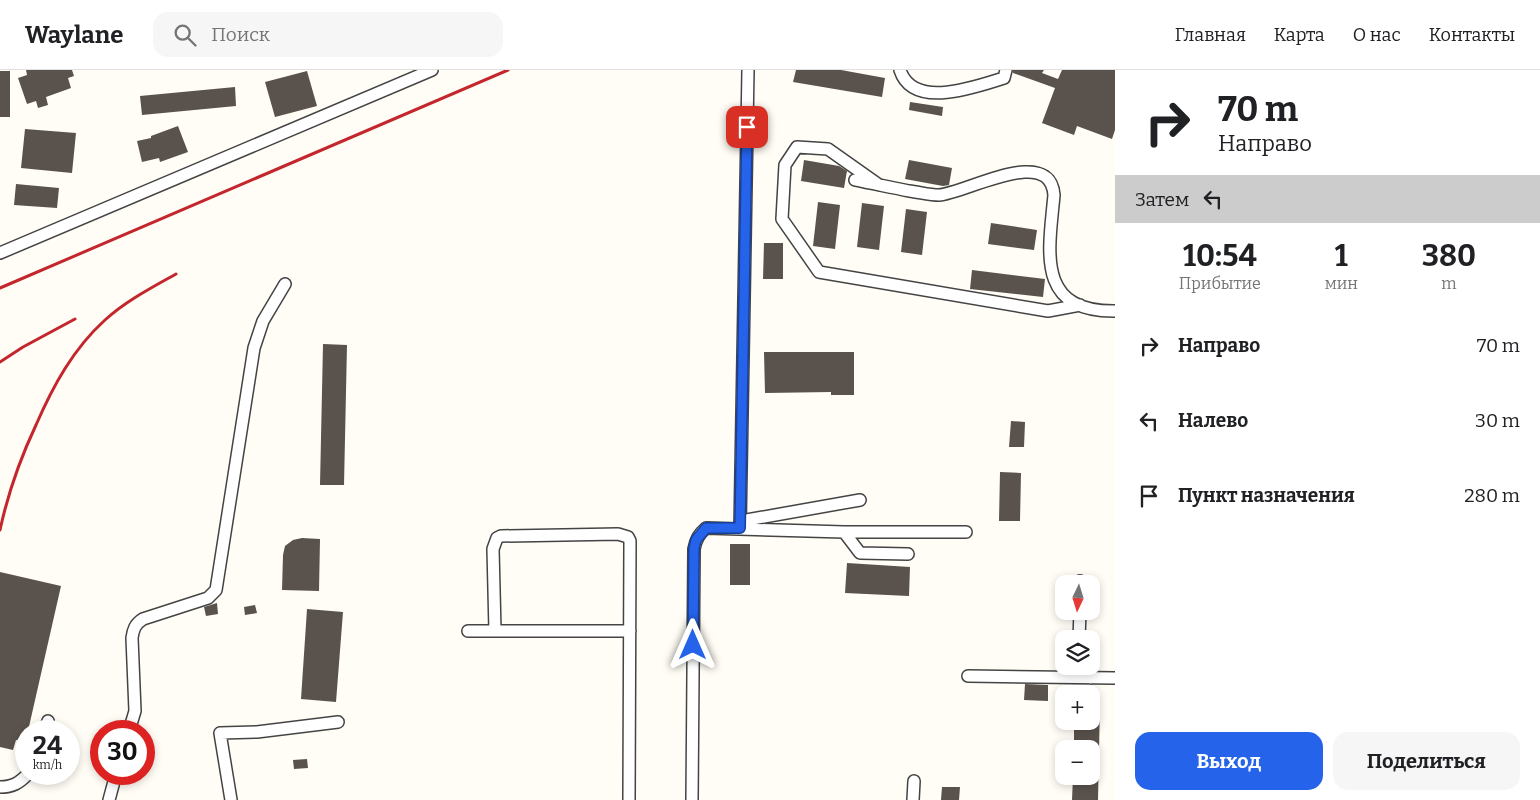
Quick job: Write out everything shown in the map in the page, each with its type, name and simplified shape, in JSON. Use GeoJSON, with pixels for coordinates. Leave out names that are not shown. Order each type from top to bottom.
{"type":"FeatureCollection","features":[{"type":"Feature","properties":{"kind":"street"},"geometry":{"type":"LineString","coordinates":[[0,253],[432,70]]}},
{"type":"Feature","properties":{"kind":"street"},"geometry":{"type":"LineString","coordinates":[[740,525],[748,70]]}},
{"type":"Feature","properties":{"kind":"street"},"geometry":{"type":"LineString","coordinates":[[900,70],[903,79],[916,89],[942,93],[961,91],[1004,78],[1006,70]]}},
{"type":"Feature","properties":{"kind":"street"},"geometry":{"type":"LineString","coordinates":[[879,185],[828,149],[797,147],[785,165],[782,219],[819,272],[1048,311],[1080,305]]}},
{"type":"Feature","properties":{"kind":"street"},"geometry":{"type":"LineString","coordinates":[[856,180],[938,195],[960,191],[1003,175],[1019,172],[1040,174],[1050,180],[1053,186],[1054,195],[1049,253],[1053,279],[1068,298],[1080,305],[1091,309],[1115,311]]}},
{"type":"Feature","properties":{"kind":"street"},"geometry":{"type":"LineString","coordinates":[[133,720],[135,711],[132,638],[137,623],[143,619],[208,598],[216,590],[254,348],[263,321],[286,284]]}},
{"type":"Feature","properties":{"kind":"street"},"geometry":{"type":"LineString","coordinates":[[692,800],[694,548],[696,540],[706,528],[740,525],[860,500]]}},
{"type":"Feature","properties":{"kind":"street"},"geometry":{"type":"LineString","coordinates":[[740,525],[844,532],[966,532]]}},
{"type":"Feature","properties":{"kind":"street"},"geometry":{"type":"LineString","coordinates":[[844,532],[860,553],[908,554]]}},
{"type":"Feature","properties":{"kind":"street"},"geometry":{"type":"LineString","coordinates":[[496,631],[493,549],[497,538],[501,536],[618,534],[628,537],[630,541],[629,800]]}},
{"type":"Feature","properties":{"kind":"street"},"geometry":{"type":"LineString","coordinates":[[468,631],[630,631]]}},
{"type":"Feature","properties":{"kind":"street"},"geometry":{"type":"LineString","coordinates":[[968,676],[1115,678]]}},
{"type":"Feature","properties":{"kind":"street"},"geometry":{"type":"LineString","coordinates":[[231,800],[220,732],[257,732],[338,722]]}},
{"type":"Feature","properties":{"kind":"street"},"geometry":{"type":"LineString","coordinates":[[913,800],[914,781]]}},
{"type":"Feature","properties":{"kind":"street"},"geometry":{"type":"LineString","coordinates":[[0,787],[15,785]]}},
{"type":"Feature","properties":{"kind":"street"},"geometry":{"type":"LineString","coordinates":[[109,800],[113,785]]}},
{"type":"Feature","properties":{"kind":"building"},"geometry":{"type":"Polygon","coordinates":[[[26,70],[72,70],[74,76],[68,78],[71,88],[46,97],[48,105],[38,108],[36,101],[27,104],[18,78],[27,75],[26,70]]]}},
{"type":"Feature","properties":{"kind":"building"},"geometry":{"type":"Polygon","coordinates":[[[796,70],[841,70],[885,78],[882,97],[793,82],[796,70]]]}},
{"type":"Feature","properties":{"kind":"building"},"geometry":{"type":"Polygon","coordinates":[[[1013,70],[1044,70],[1042,73],[1058,79],[1062,70],[1115,70],[1115,130],[1112,139],[1077,126],[1074,135],[1042,123],[1055,88],[1013,73],[1013,70]]]}},
{"type":"Feature","properties":{"kind":"building"},"geometry":{"type":"Polygon","coordinates":[[[0,71],[10,71],[10,117],[0,117],[0,71]]]}},
{"type":"Feature","properties":{"kind":"building"},"geometry":{"type":"Polygon","coordinates":[[[307,71],[317,106],[275,117],[265,82],[307,71]]]}},
{"type":"Feature","properties":{"kind":"building"},"geometry":{"type":"Polygon","coordinates":[[[235,87],[236,106],[142,115],[140,96],[235,87]]]}},
{"type":"Feature","properties":{"kind":"building"},"geometry":{"type":"Polygon","coordinates":[[[910,102],[943,107],[942,116],[909,110],[910,102]]]}},
{"type":"Feature","properties":{"kind":"building"},"geometry":{"type":"Polygon","coordinates":[[[178,126],[188,152],[160,162],[159,158],[142,162],[137,141],[151,138],[151,136],[178,126]]]}},
{"type":"Feature","properties":{"kind":"building"},"geometry":{"type":"Polygon","coordinates":[[[25,129],[76,133],[72,173],[21,168],[25,129]]]}},
{"type":"Feature","properties":{"kind":"building"},"geometry":{"type":"Polygon","coordinates":[[[804,160],[839,166],[847,171],[844,188],[801,181],[804,160]]]}},
{"type":"Feature","properties":{"kind":"building"},"geometry":{"type":"Polygon","coordinates":[[[909,160],[952,168],[949,185],[943,186],[905,179],[909,160]]]}},
{"type":"Feature","properties":{"kind":"building"},"geometry":{"type":"Polygon","coordinates":[[[16,184],[59,188],[57,208],[14,205],[16,184]]]}},
{"type":"Feature","properties":{"kind":"building"},"geometry":{"type":"Polygon","coordinates":[[[818,202],[840,205],[835,249],[813,246],[818,202]]]}},
{"type":"Feature","properties":{"kind":"building"},"geometry":{"type":"Polygon","coordinates":[[[862,203],[884,206],[879,250],[857,247],[862,203]]]}},
{"type":"Feature","properties":{"kind":"building"},"geometry":{"type":"Polygon","coordinates":[[[906,209],[927,212],[922,255],[901,252],[906,209]]]}},
{"type":"Feature","properties":{"kind":"building"},"geometry":{"type":"Polygon","coordinates":[[[991,223],[1037,230],[1034,250],[988,244],[991,223]]]}},
{"type":"Feature","properties":{"kind":"building"},"geometry":{"type":"Polygon","coordinates":[[[764,243],[783,243],[783,279],[763,279],[764,243]]]}},
{"type":"Feature","properties":{"kind":"building"},"geometry":{"type":"Polygon","coordinates":[[[972,270],[1045,279],[1043,297],[970,289],[972,270]]]}},
{"type":"Feature","properties":{"kind":"building"},"geometry":{"type":"Polygon","coordinates":[[[323,344],[347,345],[344,485],[320,485],[323,344]]]}},
{"type":"Feature","properties":{"kind":"building"},"geometry":{"type":"Polygon","coordinates":[[[764,352],[854,352],[854,395],[831,395],[831,392],[765,393],[764,352]]]}},
{"type":"Feature","properties":{"kind":"building"},"geometry":{"type":"Polygon","coordinates":[[[1011,421],[1025,422],[1024,447],[1009,447],[1011,421]]]}},
{"type":"Feature","properties":{"kind":"building"},"geometry":{"type":"Polygon","coordinates":[[[1000,472],[1021,473],[1020,521],[999,521],[1000,472]]]}},
{"type":"Feature","properties":{"kind":"building"},"geometry":{"type":"Polygon","coordinates":[[[302,538],[320,539],[319,591],[282,590],[285,546],[293,540],[302,538]]]}},
{"type":"Feature","properties":{"kind":"building"},"geometry":{"type":"Polygon","coordinates":[[[730,544],[750,544],[750,585],[730,585],[730,544]]]}},
{"type":"Feature","properties":{"kind":"building"},"geometry":{"type":"Polygon","coordinates":[[[847,563],[910,567],[909,596],[845,593],[847,563]]]}},
{"type":"Feature","properties":{"kind":"building"},"geometry":{"type":"Polygon","coordinates":[[[0,572],[61,586],[31,720],[15,720],[15,743],[13,750],[0,747],[0,572]]]}},
{"type":"Feature","properties":{"kind":"building"},"geometry":{"type":"Polygon","coordinates":[[[217,603],[218,614],[206,616],[204,607],[217,603]]]}},
{"type":"Feature","properties":{"kind":"building"},"geometry":{"type":"Polygon","coordinates":[[[255,605],[257,613],[245,615],[244,607],[255,605]]]}},
{"type":"Feature","properties":{"kind":"building"},"geometry":{"type":"Polygon","coordinates":[[[307,609],[343,612],[336,702],[301,699],[307,609]]]}},
{"type":"Feature","properties":{"kind":"building"},"geometry":{"type":"Polygon","coordinates":[[[1025,684],[1048,685],[1048,701],[1024,700],[1025,684]]]}},
{"type":"Feature","properties":{"kind":"building"},"geometry":{"type":"Polygon","coordinates":[[[1074,730],[1099,730],[1099,740],[1074,740],[1074,730]]]}},
{"type":"Feature","properties":{"kind":"building"},"geometry":{"type":"Polygon","coordinates":[[[307,759],[308,768],[294,769],[293,760],[307,759]]]}},
{"type":"Feature","properties":{"kind":"building"},"geometry":{"type":"Polygon","coordinates":[[[1073,785],[1098,785],[1098,800],[1072,800],[1073,785]]]}},
{"type":"Feature","properties":{"kind":"building"},"geometry":{"type":"Polygon","coordinates":[[[942,787],[960,787],[959,800],[941,800],[942,787]]]}},
{"type":"Feature","properties":{"kind":"railway"},"geometry":{"type":"LineString","coordinates":[[0,288],[508,70]]}},
{"type":"Feature","properties":{"kind":"railway"},"geometry":{"type":"LineString","coordinates":[[0,530],[15,476],[25,451],[49,396],[65,369],[83,343],[113,313],[139,295],[176,274]]}},
{"type":"Feature","properties":{"kind":"railway"},"geometry":{"type":"LineString","coordinates":[[0,362],[23,347],[75,319]]}},
{"type":"Feature","properties":{"kind":"route"},"geometry":{"type":"LineString","coordinates":[[693,645],[694,548],[696,540],[706,528],[740,528],[747,127]]}}]}
